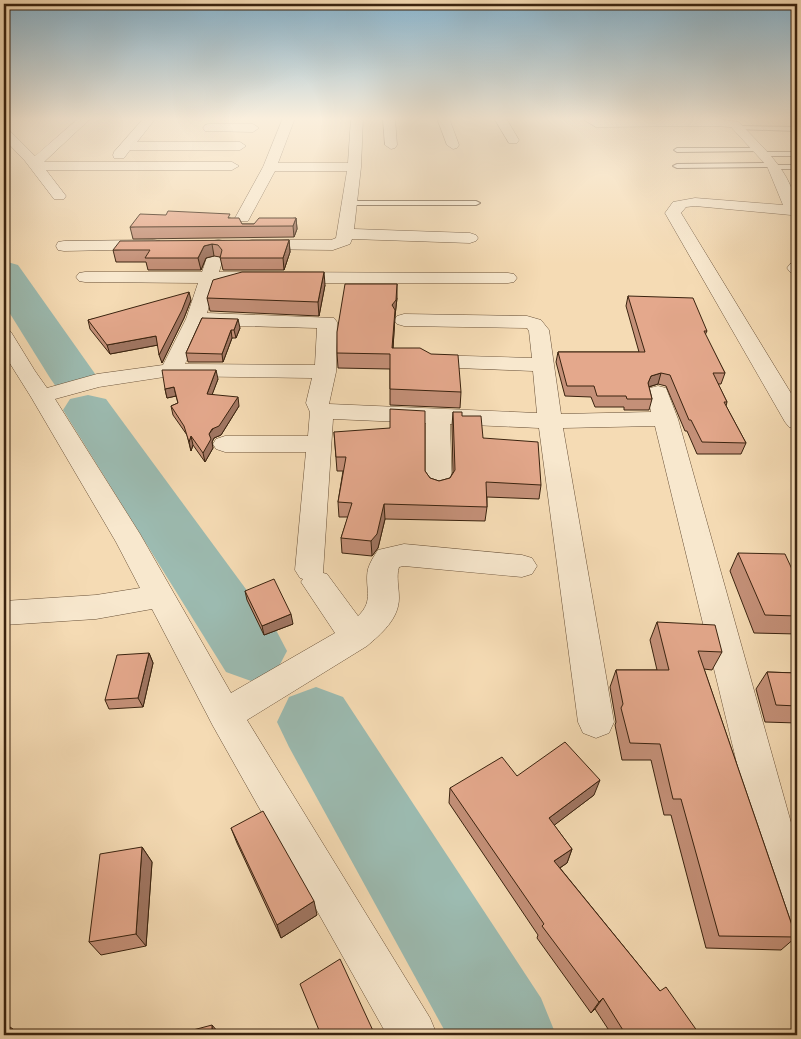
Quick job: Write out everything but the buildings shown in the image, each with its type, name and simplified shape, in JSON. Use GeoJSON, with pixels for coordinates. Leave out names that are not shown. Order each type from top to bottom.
{"type":"FeatureCollection","features":[{"type":"Feature","properties":{"kind":"street"},"geometry":{"type":"LineString","coordinates":[[36,166],[59,196]]}},
{"type":"Feature","properties":{"kind":"street"},"geometry":{"type":"LineString","coordinates":[[774,166],[793,204],[695,202],[681,204],[675,207],[673,213],[797,422]]}},
{"type":"Feature","properties":{"kind":"street"},"geometry":{"type":"LineString","coordinates":[[200,245],[245,245],[333,245],[344,241],[354,167],[270,167],[235,218],[250,221],[252,225],[245,245]]}},
{"type":"Feature","properties":{"kind":"street"},"geometry":{"type":"LineString","coordinates":[[346,234],[508,278]]}},
{"type":"Feature","properties":{"kind":"street"},"geometry":{"type":"LineString","coordinates":[[84,278],[210,279],[422,256],[470,238]]}},
{"type":"Feature","properties":{"kind":"street"},"geometry":{"type":"LineString","coordinates":[[64,246],[170,245]]}},
{"type":"Feature","properties":{"kind":"street"},"geometry":{"type":"LineString","coordinates":[[171,370],[196,319],[219,245]]}},
{"type":"Feature","properties":{"kind":"street"},"geometry":{"type":"LineString","coordinates":[[196,319],[324,321],[328,326],[325,372],[317,403],[318,407],[322,410],[341,413],[550,420],[662,406],[797,920]]}},
{"type":"Feature","properties":{"kind":"street"},"geometry":{"type":"LineString","coordinates":[[404,320],[534,324],[539,330],[550,420],[596,722]]}},
{"type":"Feature","properties":{"kind":"street"},"geometry":{"type":"LineString","coordinates":[[4,336],[130,541],[161,596],[237,709],[413,1035]]}},
{"type":"Feature","properties":{"kind":"street"},"geometry":{"type":"LineString","coordinates":[[431,361],[544,365]]}},
{"type":"Feature","properties":{"kind":"street"},"geometry":{"type":"LineString","coordinates":[[34,385],[97,381],[171,370],[325,372]]}},
{"type":"Feature","properties":{"kind":"street"},"geometry":{"type":"LineString","coordinates":[[322,410],[313,576],[356,637]]}},
{"type":"Feature","properties":{"kind":"street"},"geometry":{"type":"LineString","coordinates":[[438,416],[438,485]]}},
{"type":"Feature","properties":{"kind":"street"},"geometry":{"type":"LineString","coordinates":[[225,444],[319,444]]}},
{"type":"Feature","properties":{"kind":"street"},"geometry":{"type":"LineString","coordinates":[[237,709],[356,637],[373,621],[383,605],[382,565],[388,558],[404,555],[522,566]]}},
{"type":"Feature","properties":{"kind":"street"},"geometry":{"type":"LineString","coordinates":[[4,613],[96,607],[161,596]]}},
{"type":"Feature","properties":{"kind":"lane"},"geometry":{"type":"LineString","coordinates":[[350,203],[476,203]]}},
{"type":"Feature","properties":{"kind":"waterway"},"geometry":{"type":"LineString","coordinates":[[4,273],[74,378]]}},
{"type":"Feature","properties":{"kind":"waterway"},"geometry":{"type":"LineString","coordinates":[[88,410],[251,651]]}},
{"type":"Feature","properties":{"kind":"waterway"},"geometry":{"type":"LineString","coordinates":[[316,722],[504,1035]]}}]}
